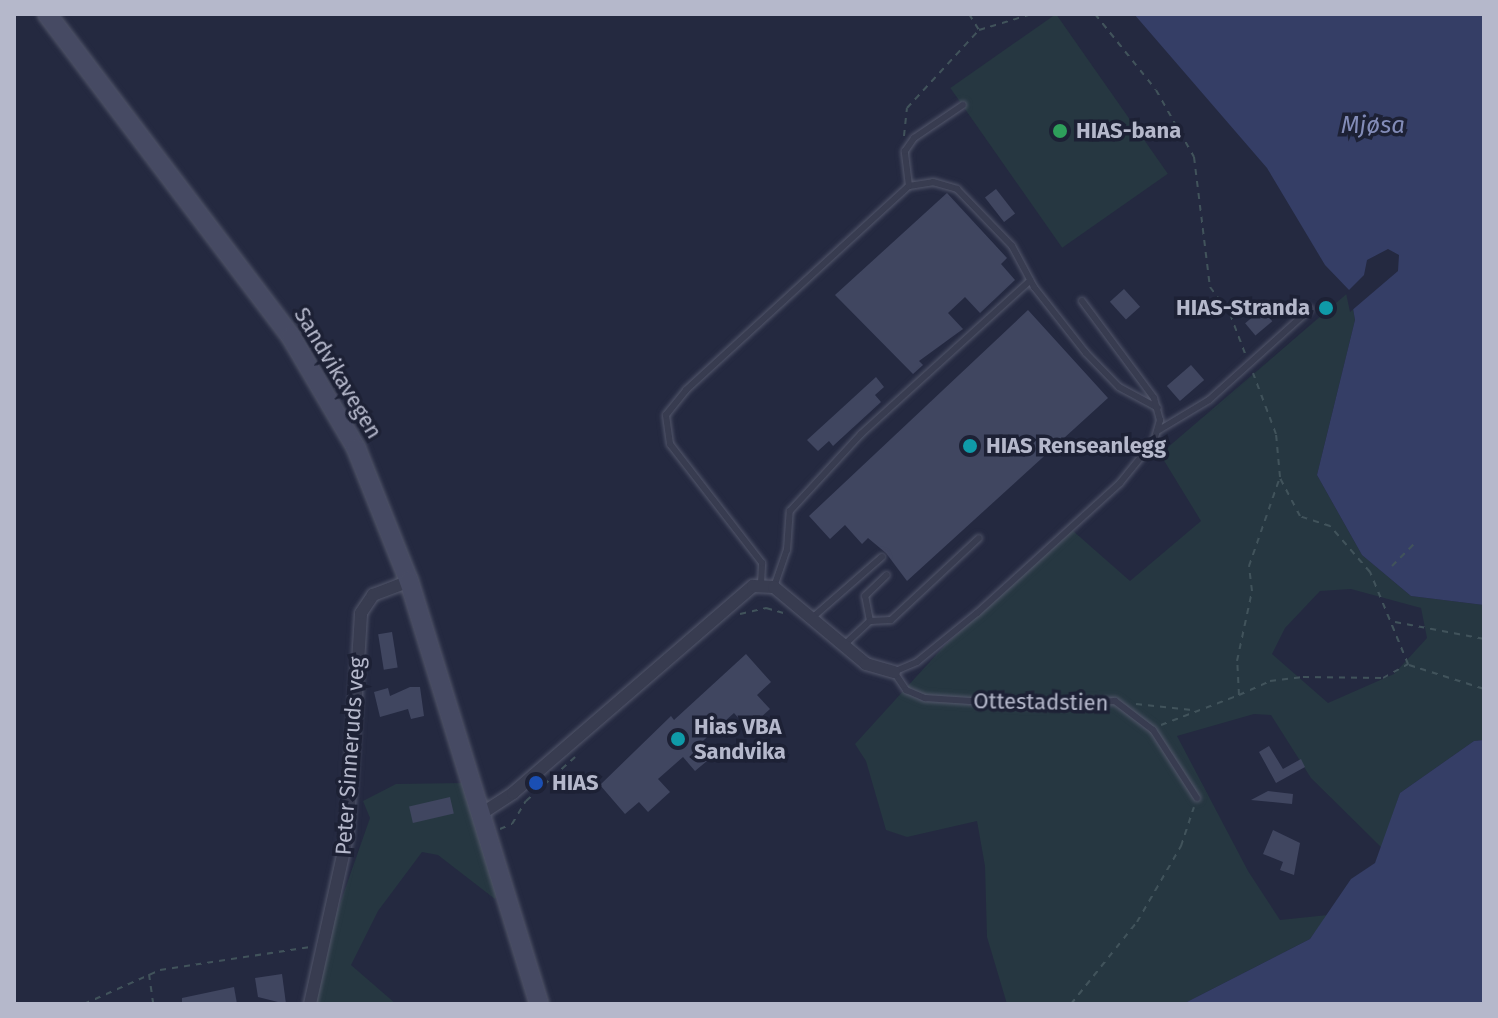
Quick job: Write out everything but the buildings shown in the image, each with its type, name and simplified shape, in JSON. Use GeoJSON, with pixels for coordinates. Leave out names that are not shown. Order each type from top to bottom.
{"type":"FeatureCollection","features":[{"type":"Feature","properties":{"kind":"main road","name":"Sandvikavegen"},"geometry":{"type":"LineString","coordinates":[[47,14],[315,373],[356,448],[409,581],[539,1004]]}},
{"type":"Feature","properties":{"kind":"street","name":"Peter Sinneruds veg"},"geometry":{"type":"LineString","coordinates":[[310,1004],[347,837],[361,613],[373,595],[409,581]]}},
{"type":"Feature","properties":{"kind":"street"},"geometry":{"type":"LineString","coordinates":[[481,814],[513,793],[736,597],[767,586],[812,618],[872,669],[894,672]]}},
{"type":"Feature","properties":{"kind":"lane"},"geometry":{"type":"LineString","coordinates":[[909,186],[905,151],[914,138],[963,105]]}},
{"type":"Feature","properties":{"kind":"lane"},"geometry":{"type":"LineString","coordinates":[[767,586],[762,563],[670,444],[666,415],[696,380],[909,186],[933,182],[957,189],[1012,246],[1030,281],[1110,379],[1158,408]]}},
{"type":"Feature","properties":{"kind":"lane"},"geometry":{"type":"LineString","coordinates":[[767,586],[787,550],[790,511],[861,434],[1030,281]]}},
{"type":"Feature","properties":{"kind":"lane"},"geometry":{"type":"LineString","coordinates":[[1082,301],[1134,366],[1158,408],[1159,430]]}},
{"type":"Feature","properties":{"kind":"lane"},"geometry":{"type":"LineString","coordinates":[[894,672],[937,648],[1108,494],[1145,454],[1159,430],[1209,400],[1310,309]]}},
{"type":"Feature","properties":{"kind":"lane"},"geometry":{"type":"LineString","coordinates":[[843,646],[870,621],[891,620],[979,538]]}},
{"type":"Feature","properties":{"kind":"lane"},"geometry":{"type":"LineString","coordinates":[[812,618],[882,557]]}},
{"type":"Feature","properties":{"kind":"lane"},"geometry":{"type":"LineString","coordinates":[[870,621],[865,596],[887,575]]}},
{"type":"Feature","properties":{"kind":"lane","name":"Ottestadstien"},"geometry":{"type":"LineString","coordinates":[[894,672],[906,690],[925,698],[1031,705],[1095,699],[1122,704],[1153,730],[1197,798]]}},
{"type":"Feature","properties":{"kind":"path"},"geometry":{"type":"LineString","coordinates":[[969,14],[979,30]]}},
{"type":"Feature","properties":{"kind":"path"},"geometry":{"type":"LineString","coordinates":[[905,151],[907,108],[979,30],[1032,14]]}},
{"type":"Feature","properties":{"kind":"path"},"geometry":{"type":"LineString","coordinates":[[1280,477],[1300,516],[1330,526],[1370,572],[1394,622],[1408,664]]}},
{"type":"Feature","properties":{"kind":"path"},"geometry":{"type":"LineString","coordinates":[[1392,566],[1414,544]]}},
{"type":"Feature","properties":{"kind":"path"},"geometry":{"type":"LineString","coordinates":[[735,616],[766,608],[797,617]]}},
{"type":"Feature","properties":{"kind":"path"},"geometry":{"type":"LineString","coordinates":[[1394,622],[1484,639]]}},
{"type":"Feature","properties":{"kind":"path"},"geometry":{"type":"LineString","coordinates":[[1239,695],[1292,679],[1383,678],[1408,664],[1484,689]]}},
{"type":"Feature","properties":{"kind":"path"},"geometry":{"type":"LineString","coordinates":[[1122,704],[1164,704],[1192,710]]}},
{"type":"Feature","properties":{"kind":"path"},"geometry":{"type":"LineString","coordinates":[[499,829],[512,824],[526,801],[584,750]]}},
{"type":"Feature","properties":{"kind":"path"},"geometry":{"type":"LineString","coordinates":[[1071,1004],[1137,922],[1181,846],[1197,798]]}},
{"type":"Feature","properties":{"kind":"path"},"geometry":{"type":"LineString","coordinates":[[84,1004],[149,973],[324,946]]}},
{"type":"Feature","properties":{"kind":"path"},"geometry":{"type":"LineString","coordinates":[[149,973],[153,1004]]}},
{"type":"Feature","properties":{"kind":"shaded area","name":"HIAS-bana"},"geometry":{"type":"Polygon","coordinates":[[[1056,14],[1168,174],[1062,248],[950,88],[1056,14]]]}},
{"type":"Feature","properties":{"kind":"shaded area"},"geometry":{"type":"Polygon","coordinates":[[[1350,291],[1355,320],[1317,475],[1362,555],[1411,596],[1484,605],[1484,740],[1474,741],[1400,793],[1382,848],[1311,778],[1271,715],[1254,714],[1177,736],[1248,871],[1280,920],[1328,915],[1310,939],[1183,1004],[1007,1004],[987,937],[985,866],[977,821],[907,837],[886,830],[866,761],[855,744],[946,644],[1072,530],[1130,581],[1201,521],[1160,454],[1350,291]],[[1351,589],[1320,591],[1285,628],[1272,654],[1328,703],[1394,674],[1427,638],[1421,608],[1351,589]]]}},
{"type":"Feature","properties":{"kind":"shaded area"},"geometry":{"type":"Polygon","coordinates":[[[464,783],[500,881],[495,899],[438,855],[422,852],[378,911],[351,965],[396,1004],[313,1004],[322,955],[370,818],[363,801],[396,784],[464,783]]]}},
{"type":"Feature","properties":{"kind":"water","name":"Mjøsa"},"geometry":{"type":"Polygon","coordinates":[[[1134,14],[1484,14],[1484,605],[1411,596],[1362,555],[1317,475],[1355,320],[1350,291],[1325,265],[1267,168],[1134,14]]]}},
{"type":"Feature","properties":{"kind":"water"},"geometry":{"type":"Polygon","coordinates":[[[1484,740],[1484,1004],[1183,1004],[1310,939],[1351,879],[1375,863],[1400,793],[1474,741],[1484,740]]]}},
{"type":"Feature","properties":{"kind":"pier"},"geometry":{"type":"Polygon","coordinates":[[[1388,249],[1399,255],[1398,271],[1350,312],[1346,293],[1364,275],[1367,260],[1388,249]]]}},
{"type":"Feature","properties":{"kind":"place","name":"HIAS-bana"},"geometry":{"type":"Point","coordinates":[1060,131]}},
{"type":"Feature","properties":{"kind":"place","name":"HIAS-Stranda"},"geometry":{"type":"Point","coordinates":[1326,308]}},
{"type":"Feature","properties":{"kind":"place","name":"HIAS Renseanlegg"},"geometry":{"type":"Point","coordinates":[970,446]}},
{"type":"Feature","properties":{"kind":"place","name":"Hias VBA Sandvika"},"geometry":{"type":"Point","coordinates":[678,739]}},
{"type":"Feature","properties":{"kind":"place","name":"HIAS"},"geometry":{"type":"Point","coordinates":[536,783]}}]}
